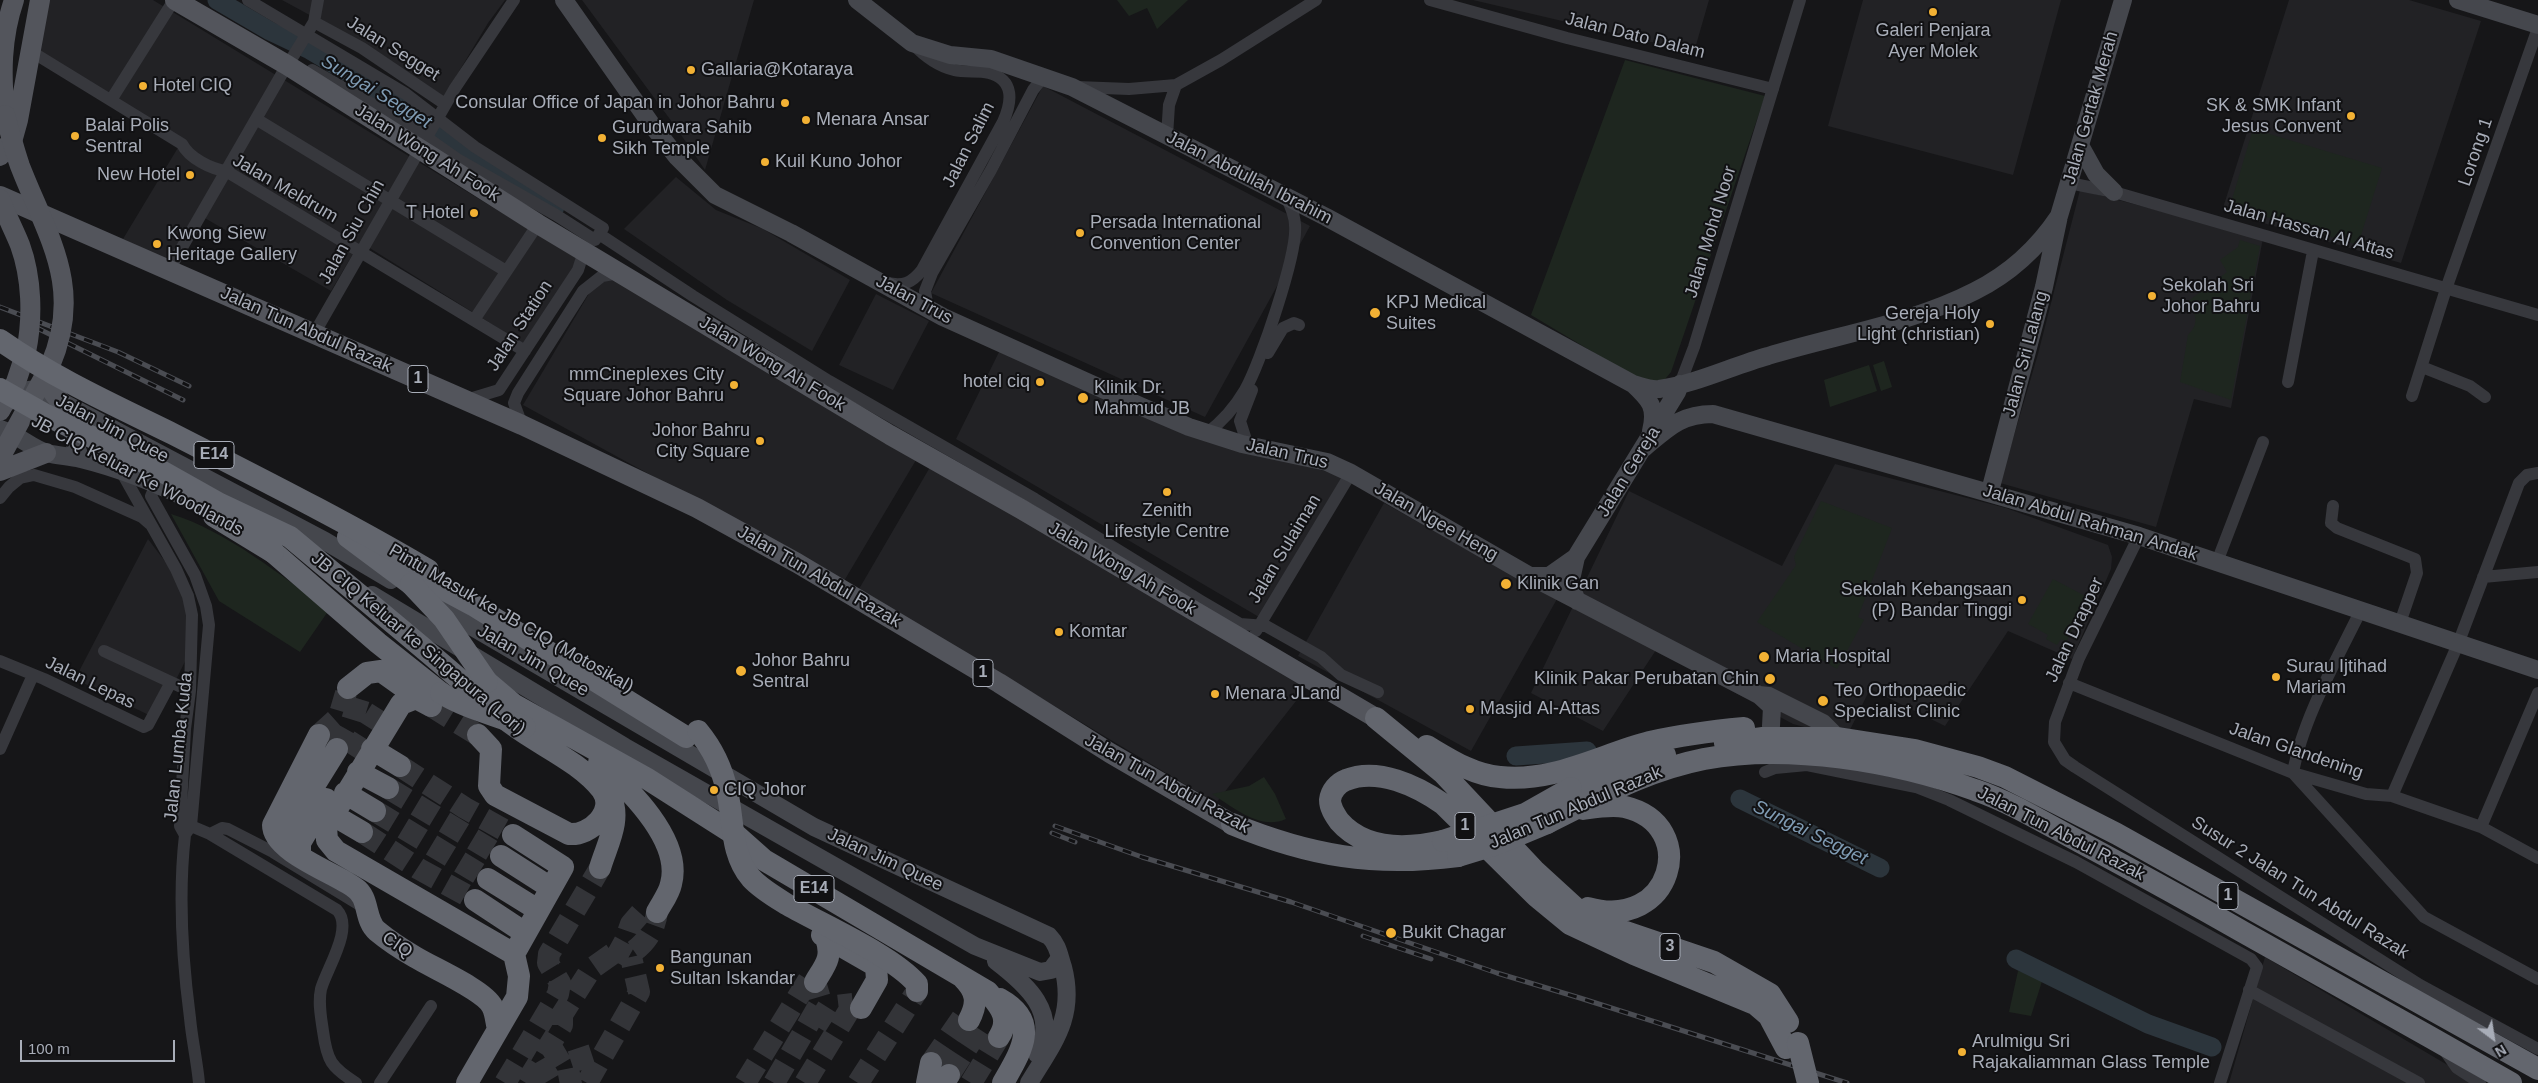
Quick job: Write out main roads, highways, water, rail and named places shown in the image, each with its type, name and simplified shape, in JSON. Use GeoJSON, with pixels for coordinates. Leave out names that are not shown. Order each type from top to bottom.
{"type":"FeatureCollection","features":[{"type":"Feature","properties":{"kind":"highway","name":"Pintu Masuk ke JB CIQ (Motosikal)"},"geometry":{"type":"LineString","coordinates":[[0,340],[62,378],[366,534],[679,717],[698,731],[712,747],[728,792],[734,844],[741,863],[752,878],[769,894],[881,956],[911,978],[917,984],[917,992]]}},
{"type":"Feature","properties":{"kind":"highway","name":"E14"},"geometry":{"type":"LineString","coordinates":[[0,357],[86,406],[348,536],[473,605],[686,737],[699,751],[710,772],[723,844],[732,868],[743,884],[762,902],[824,936]]}},
{"type":"Feature","properties":{"kind":"highway","name":"E14"},"geometry":{"type":"LineString","coordinates":[[5,386],[46,415],[156,468],[226,505],[280,546],[390,642],[443,682],[521,715],[583,749],[624,784],[649,812],[664,839],[672,865],[671,884],[652,910]]}},
{"type":"Feature","properties":{"kind":"highway","name":"JB CIQ Keluar Ke Woodlands"},"geometry":{"type":"LineString","coordinates":[[0,401],[30,419],[238,529],[273,552],[378,643],[441,693],[454,701],[504,717],[525,727],[566,752],[597,777],[609,791],[614,810],[612,836],[601,864]]}},
{"type":"Feature","properties":{"kind":"highway","name":"JB CIQ Keluar ke Singapura (Lori)"},"geometry":{"type":"LineString","coordinates":[[226,505],[290,537],[512,725],[564,758],[600,789],[607,799],[606,810],[593,827],[581,834],[568,834],[496,796],[489,786],[491,749],[478,735]]}},
{"type":"Feature","properties":{"kind":"highway","name":"E14"},"geometry":{"type":"LineString","coordinates":[[348,536],[410,584],[426,600],[444,620],[487,682],[513,704],[646,778],[737,836],[764,860],[1016,1009],[1026,1032],[1019,1054],[1003,1083]]}},
{"type":"Feature","properties":{"kind":"highway"},"geometry":{"type":"LineString","coordinates":[[341,749],[300,843],[290,850],[275,836],[273,825],[341,749],[412,698],[407,690],[368,673],[349,690]]}},
{"type":"Feature","properties":{"kind":"highway"},"geometry":{"type":"LineString","coordinates":[[383,708],[395,692],[402,689],[407,690]]}},
{"type":"Feature","properties":{"kind":"highway"},"geometry":{"type":"LineString","coordinates":[[1376,718],[1396,727],[1452,761],[1480,773],[1500,778]]}},
{"type":"Feature","properties":{"kind":"highway","name":"3"},"geometry":{"type":"LineString","coordinates":[[1376,718],[1416,750],[1462,792],[1514,850],[1570,904],[1591,920],[1714,962],[1770,994],[1782,1011],[1792,1045],[1808,1083]]}},
{"type":"Feature","properties":{"kind":"highway"},"geometry":{"type":"LineString","coordinates":[[1467,827],[1459,810],[1462,792],[1468,786],[1500,778],[1555,774],[1614,753],[1686,735],[1771,726],[1807,730],[1838,738]]}},
{"type":"Feature","properties":{"kind":"highway","name":"Jalan Tun Abdul Razak"},"geometry":{"type":"LineString","coordinates":[[1451,848],[1525,814],[1572,788],[1613,770],[1701,747],[1763,738],[1838,738],[1915,750],[1978,767],[2005,777],[2117,834],[2536,1062]]}},
{"type":"Feature","properties":{"kind":"highway"},"geometry":{"type":"LineString","coordinates":[[341,749],[400,766]]}},
{"type":"Feature","properties":{"kind":"highway"},"geometry":{"type":"LineString","coordinates":[[341,749],[388,788]]}},
{"type":"Feature","properties":{"kind":"highway"},"geometry":{"type":"LineString","coordinates":[[341,749],[345,793],[326,827],[325,834],[327,840],[336,851],[514,954]]}},
{"type":"Feature","properties":{"kind":"highway","name":"Jalan Tun Abdul Razak"},"geometry":{"type":"LineString","coordinates":[[1232,824],[1284,844],[1366,860],[1394,861],[1451,848],[1494,845],[1575,810],[1603,793],[1661,769],[1727,756],[1790,754],[1838,758],[1907,770],[1978,790],[2044,823],[2084,855],[2440,1043],[2511,1083]]}},
{"type":"Feature","properties":{"kind":"highway","name":"1"},"geometry":{"type":"LineString","coordinates":[[1451,848],[1384,845],[1362,839],[1346,828],[1335,815],[1330,800],[1333,791],[1340,782],[1353,777],[1387,778],[1427,794],[1443,804],[1553,911],[1586,933],[1634,954]]}},
{"type":"Feature","properties":{"kind":"highway"},"geometry":{"type":"LineString","coordinates":[[345,793],[375,811]]}},
{"type":"Feature","properties":{"kind":"highway"},"geometry":{"type":"LineString","coordinates":[[1570,904],[1612,913],[1633,909],[1650,900],[1660,888],[1667,873],[1670,856],[1666,839],[1655,824],[1641,813],[1624,807],[1603,806],[1575,810]]}},
{"type":"Feature","properties":{"kind":"highway"},"geometry":{"type":"LineString","coordinates":[[333,815],[362,832]]}},
{"type":"Feature","properties":{"kind":"highway"},"geometry":{"type":"LineString","coordinates":[[467,1083],[517,997],[518,976],[514,954],[563,866],[514,835]]}},
{"type":"Feature","properties":{"kind":"highway","name":"CIQ"},"geometry":{"type":"LineString","coordinates":[[290,850],[356,888],[364,899],[366,909],[376,930],[414,956],[482,994],[493,1006],[498,1029]]}},
{"type":"Feature","properties":{"kind":"highway"},"geometry":{"type":"LineString","coordinates":[[501,856],[551,888]]}},
{"type":"Feature","properties":{"kind":"highway"},"geometry":{"type":"LineString","coordinates":[[488,879],[538,910]]}},
{"type":"Feature","properties":{"kind":"highway"},"geometry":{"type":"LineString","coordinates":[[475,900],[526,933]]}},
{"type":"Feature","properties":{"kind":"highway"},"geometry":{"type":"LineString","coordinates":[[812,981],[824,953],[824,936],[876,966],[878,972],[877,980],[857,1006]]}},
{"type":"Feature","properties":{"kind":"highway","name":"3"},"geometry":{"type":"LineString","coordinates":[[1634,954],[1755,1004],[1770,1016],[1792,1045],[1795,1083]]}},
{"type":"Feature","properties":{"kind":"highway","name":"E14"},"geometry":{"type":"LineString","coordinates":[[977,985],[992,1001],[996,1012],[995,1023],[985,1029],[968,1007],[969,996],[964,986],[977,985]]}},
{"type":"Feature","properties":{"kind":"highway"},"geometry":{"type":"LineString","coordinates":[[977,985],[1016,1023],[985,1029]]}},
{"type":"Feature","properties":{"kind":"main road"},"geometry":{"type":"LineString","coordinates":[[0,458],[8,431],[45,376],[64,318],[65,293],[57,257],[20,165],[5,115],[1,78],[2,61],[8,16],[14,0]]}},
{"type":"Feature","properties":{"kind":"main road"},"geometry":{"type":"LineString","coordinates":[[0,156],[13,138],[32,52],[40,0]]}},
{"type":"Feature","properties":{"kind":"main road","name":"Jalan Wong Ah Fook"},"geometry":{"type":"LineString","coordinates":[[174,0],[291,58],[424,139],[538,224],[890,435],[1255,636],[1376,718]]}},
{"type":"Feature","properties":{"kind":"main road","name":"Jalan Trus"},"geometry":{"type":"LineString","coordinates":[[564,0],[651,124],[677,157],[705,187],[723,200],[791,233],[877,282],[928,308],[1122,398],[1207,433],[1248,446],[1327,462],[1351,473]]}},
{"type":"Feature","properties":{"kind":"main road","name":"Jalan Abdullah Ibrahim"},"geometry":{"type":"LineString","coordinates":[[857,0],[912,43],[950,55],[991,60],[1072,87],[1286,196],[1633,384],[1648,398],[1653,408],[1654,418],[1644,448]]}},
{"type":"Feature","properties":{"kind":"main road","name":"Jalan Gertak Merah"},"geometry":{"type":"LineString","coordinates":[[2059,216],[2123,0]]}},
{"type":"Feature","properties":{"kind":"main road"},"geometry":{"type":"LineString","coordinates":[[2458,0],[2538,26]]}},
{"type":"Feature","properties":{"kind":"main road"},"geometry":{"type":"LineString","coordinates":[[2081,147],[2096,174],[2114,192]]}},
{"type":"Feature","properties":{"kind":"main road"},"geometry":{"type":"LineString","coordinates":[[0,198],[20,247],[28,286],[31,317],[26,352],[5,386],[0,411]]}},
{"type":"Feature","properties":{"kind":"main road","name":"Jalan Tun Abdul Razak"},"geometry":{"type":"LineString","coordinates":[[0,198],[466,400],[697,508],[797,563],[999,683],[1110,753],[1232,824]]}},
{"type":"Feature","properties":{"kind":"main road"},"geometry":{"type":"LineString","coordinates":[[1680,384],[1768,356],[1934,309],[1976,290],[2027,257],[2043,240],[2059,216]]}},
{"type":"Feature","properties":{"kind":"main road","name":"Jalan Sri Lalang"},"geometry":{"type":"LineString","coordinates":[[1990,491],[2048,270],[2059,216]]}},
{"type":"Feature","properties":{"kind":"main road"},"geometry":{"type":"LineString","coordinates":[[2027,257],[2037,259],[2048,270]]}},
{"type":"Feature","properties":{"kind":"main road"},"geometry":{"type":"LineString","coordinates":[[45,376],[50,388],[61,402]]}},
{"type":"Feature","properties":{"kind":"main road","name":"Jalan Jim Quee"},"geometry":{"type":"LineString","coordinates":[[0,411],[16,393],[29,388],[45,376]]}},
{"type":"Feature","properties":{"kind":"main road","name":"Jalan Abdullah Ibrahim"},"geometry":{"type":"LineString","coordinates":[[1633,384],[1657,389],[1680,384]]}},
{"type":"Feature","properties":{"kind":"main road","name":"Jalan Gereja"},"geometry":{"type":"LineString","coordinates":[[1577,601],[1570,584],[1576,557],[1644,448],[1680,384]]}},
{"type":"Feature","properties":{"kind":"main road","name":"Jalan Jim Quee"},"geometry":{"type":"LineString","coordinates":[[61,402],[102,424],[313,560],[625,747],[975,946]]}},
{"type":"Feature","properties":{"kind":"main road","name":"Jalan Abdul Rahman Andak"},"geometry":{"type":"LineString","coordinates":[[1644,448],[1673,424],[1687,416],[1713,414],[1864,458],[1990,491],[2139,536],[2538,670]]}},
{"type":"Feature","properties":{"kind":"main road"},"geometry":{"type":"LineString","coordinates":[[81,459],[73,441],[75,434],[88,427],[102,424]]}},
{"type":"Feature","properties":{"kind":"main road","name":"Jalan Jim Quee"},"geometry":{"type":"LineString","coordinates":[[8,431],[46,452],[121,470],[163,486],[226,505],[324,541],[814,827],[888,864],[929,880],[1045,934],[1056,944],[1060,958],[1067,993],[1065,1021]]}},
{"type":"Feature","properties":{"kind":"main road"},"geometry":{"type":"LineString","coordinates":[[0,471],[46,452]]}},
{"type":"Feature","properties":{"kind":"main road","name":"Jalan Ngee Heng"},"geometry":{"type":"LineString","coordinates":[[1351,473],[1558,591],[1759,695],[1769,696],[1823,723],[1838,738]]}},
{"type":"Feature","properties":{"kind":"main road","name":"Jalan Gereja"},"geometry":{"type":"LineString","coordinates":[[1530,576],[1549,576],[1576,557]]}},
{"type":"Feature","properties":{"kind":"main road"},"geometry":{"type":"LineString","coordinates":[[1759,695],[1772,706],[1771,726]]}},
{"type":"Feature","properties":{"kind":"main road"},"geometry":{"type":"LineString","coordinates":[[975,946],[1040,972],[1051,970],[1060,958]]}},
{"type":"Feature","properties":{"kind":"main road"},"geometry":{"type":"LineString","coordinates":[[975,946],[1028,989],[1043,1014],[1045,1034],[1041,1046],[1020,1083]]}},
{"type":"Feature","properties":{"kind":"main road"},"geometry":{"type":"LineString","coordinates":[[1029,1083],[1065,1021],[1063,1013],[1056,1009],[1048,1010],[1043,1014]]}},
{"type":"Feature","properties":{"kind":"waterway","name":"Sungai Segget"},"geometry":{"type":"LineString","coordinates":[[217,0],[270,31],[310,50],[422,116],[465,153],[555,207]]}},
{"type":"Feature","properties":{"kind":"waterway","name":"Sungai Segget"},"geometry":{"type":"LineString","coordinates":[[1516,756],[1587,751]]}},
{"type":"Feature","properties":{"kind":"waterway","name":"Sungai Segget"},"geometry":{"type":"LineString","coordinates":[[1740,799],[1880,868]]}},
{"type":"Feature","properties":{"kind":"waterway","name":"Sungai Segget"},"geometry":{"type":"LineString","coordinates":[[2016,959],[2148,1024],[2212,1047]]}},
{"type":"Feature","properties":{"kind":"tunnel"},"geometry":{"type":"LineString","coordinates":[[319,735],[339,717],[346,693]]}},
{"type":"Feature","properties":{"kind":"tunnel"},"geometry":{"type":"LineString","coordinates":[[337,749],[351,724],[360,695]]}},
{"type":"Feature","properties":{"kind":"tunnel"},"geometry":{"type":"LineString","coordinates":[[431,706],[478,735]]}},
{"type":"Feature","properties":{"kind":"tunnel"},"geometry":{"type":"LineString","coordinates":[[352,756],[383,707]]}},
{"type":"Feature","properties":{"kind":"tunnel"},"geometry":{"type":"LineString","coordinates":[[400,766],[465,808],[513,835]]}},
{"type":"Feature","properties":{"kind":"tunnel"},"geometry":{"type":"LineString","coordinates":[[388,788],[501,856]]}},
{"type":"Feature","properties":{"kind":"tunnel"},"geometry":{"type":"LineString","coordinates":[[375,811],[488,879]]}},
{"type":"Feature","properties":{"kind":"tunnel"},"geometry":{"type":"LineString","coordinates":[[362,832],[419,869],[475,900]]}},
{"type":"Feature","properties":{"kind":"tunnel"},"geometry":{"type":"LineString","coordinates":[[505,1083],[558,994],[560,983],[548,963],[549,954],[600,868]]}},
{"type":"Feature","properties":{"kind":"tunnel"},"geometry":{"type":"LineString","coordinates":[[614,961],[625,941],[631,924],[646,907]]}},
{"type":"Feature","properties":{"kind":"tunnel"},"geometry":{"type":"LineString","coordinates":[[634,951],[650,934],[657,912]]}},
{"type":"Feature","properties":{"kind":"tunnel"},"geometry":{"type":"LineString","coordinates":[[558,1021],[591,969],[621,948]]}},
{"type":"Feature","properties":{"kind":"tunnel"},"geometry":{"type":"LineString","coordinates":[[587,1083],[639,992],[631,957]]}},
{"type":"Feature","properties":{"kind":"tunnel"},"geometry":{"type":"LineString","coordinates":[[745,1083],[809,979]]}},
{"type":"Feature","properties":{"kind":"tunnel"},"geometry":{"type":"LineString","coordinates":[[774,1083],[821,1002],[815,982]]}},
{"type":"Feature","properties":{"kind":"tunnel"},"geometry":{"type":"LineString","coordinates":[[858,1083],[917,991]]}},
{"type":"Feature","properties":{"kind":"tunnel"},"geometry":{"type":"LineString","coordinates":[[816,1026],[828,1007],[853,1004]]}},
{"type":"Feature","properties":{"kind":"tunnel"},"geometry":{"type":"LineString","coordinates":[[805,1083],[853,1004]]}},
{"type":"Feature","properties":{"kind":"tunnel"},"geometry":{"type":"LineString","coordinates":[[526,1083],[562,1025],[562,1016]]}},
{"type":"Feature","properties":{"kind":"tunnel"},"geometry":{"type":"LineString","coordinates":[[931,1063],[962,1018]]}},
{"type":"Feature","properties":{"kind":"tunnel"},"geometry":{"type":"LineString","coordinates":[[949,1075],[981,1026]]}},
{"type":"Feature","properties":{"kind":"tunnel"},"geometry":{"type":"LineString","coordinates":[[971,1083],[999,1037]]}},
{"type":"Feature","properties":{"kind":"tunnel"},"geometry":{"type":"LineString","coordinates":[[550,1045],[562,1065],[598,1053]]}},
{"type":"Feature","properties":{"kind":"tunnel"},"geometry":{"type":"LineString","coordinates":[[539,1061],[552,1083],[583,1077]]}},
{"type":"Feature","properties":{"kind":"railway"},"geometry":{"type":"LineString","coordinates":[[0,307],[118,352],[189,386]]}},
{"type":"Feature","properties":{"kind":"railway"},"geometry":{"type":"LineString","coordinates":[[35,327],[183,400]]}},
{"type":"Feature","properties":{"kind":"railway"},"geometry":{"type":"LineString","coordinates":[[1055,826],[1142,857],[1291,902],[1497,973],[1847,1083]]}},
{"type":"Feature","properties":{"kind":"railway"},"geometry":{"type":"LineString","coordinates":[[1052,833],[1075,842]]}},
{"type":"Feature","properties":{"kind":"railway"},"geometry":{"type":"LineString","coordinates":[[1363,936],[1431,959]]}},
{"type":"Feature","properties":{"kind":"place","name":"Galeri Penjara Ayer Molek"},"geometry":{"type":"Point","coordinates":[1933,12]}},
{"type":"Feature","properties":{"kind":"place","name":"Gallaria@Kotaraya"},"geometry":{"type":"Point","coordinates":[691,70]}},
{"type":"Feature","properties":{"kind":"place","name":"Hotel CIQ"},"geometry":{"type":"Point","coordinates":[143,86]}},
{"type":"Feature","properties":{"kind":"place","name":"Consular Office of Japan in Johor Bahru"},"geometry":{"type":"Point","coordinates":[785,103]}},
{"type":"Feature","properties":{"kind":"place","name":"SK & SMK Infant Jesus Convent"},"geometry":{"type":"Point","coordinates":[2351,116]}},
{"type":"Feature","properties":{"kind":"place","name":"Menara Ansar"},"geometry":{"type":"Point","coordinates":[806,120]}},
{"type":"Feature","properties":{"kind":"place","name":"Balai Polis Sentral"},"geometry":{"type":"Point","coordinates":[75,136]}},
{"type":"Feature","properties":{"kind":"place","name":"Gurudwara Sahib Sikh Temple"},"geometry":{"type":"Point","coordinates":[602,138]}},
{"type":"Feature","properties":{"kind":"place","name":"Kuil Kuno Johor"},"geometry":{"type":"Point","coordinates":[765,162]}},
{"type":"Feature","properties":{"kind":"place","name":"New Hotel"},"geometry":{"type":"Point","coordinates":[190,175]}},
{"type":"Feature","properties":{"kind":"place","name":"T Hotel"},"geometry":{"type":"Point","coordinates":[474,213]}},
{"type":"Feature","properties":{"kind":"place","name":"Persada International Convention Center"},"geometry":{"type":"Point","coordinates":[1080,233]}},
{"type":"Feature","properties":{"kind":"place","name":"Kwong Siew Heritage Gallery"},"geometry":{"type":"Point","coordinates":[157,244]}},
{"type":"Feature","properties":{"kind":"place","name":"Sekolah Sri Johor Bahru"},"geometry":{"type":"Point","coordinates":[2152,296]}},
{"type":"Feature","properties":{"kind":"place","name":"KPJ Medical Suites"},"geometry":{"type":"Point","coordinates":[1375,313]}},
{"type":"Feature","properties":{"kind":"place","name":"Gereja Holy Light (christian)"},"geometry":{"type":"Point","coordinates":[1990,324]}},
{"type":"Feature","properties":{"kind":"place","name":"hotel ciq"},"geometry":{"type":"Point","coordinates":[1040,382]}},
{"type":"Feature","properties":{"kind":"place","name":"mmCineplexes City Square Johor Bahru"},"geometry":{"type":"Point","coordinates":[734,385]}},
{"type":"Feature","properties":{"kind":"place","name":"Klinik Dr. Mahmud JB"},"geometry":{"type":"Point","coordinates":[1083,398]}},
{"type":"Feature","properties":{"kind":"place","name":"Johor Bahru City Square"},"geometry":{"type":"Point","coordinates":[760,441]}},
{"type":"Feature","properties":{"kind":"place","name":"Zenith Lifestyle Centre"},"geometry":{"type":"Point","coordinates":[1167,492]}},
{"type":"Feature","properties":{"kind":"place","name":"Klinik Gan"},"geometry":{"type":"Point","coordinates":[1506,584]}},
{"type":"Feature","properties":{"kind":"place","name":"Sekolah Kebangsaan (P) Bandar Tinggi"},"geometry":{"type":"Point","coordinates":[2022,600]}},
{"type":"Feature","properties":{"kind":"place","name":"Komtar"},"geometry":{"type":"Point","coordinates":[1059,632]}},
{"type":"Feature","properties":{"kind":"place","name":"Maria Hospital"},"geometry":{"type":"Point","coordinates":[1764,657]}},
{"type":"Feature","properties":{"kind":"place","name":"Johor Bahru Sentral"},"geometry":{"type":"Point","coordinates":[741,671]}},
{"type":"Feature","properties":{"kind":"place","name":"Surau Ijtihad Mariam"},"geometry":{"type":"Point","coordinates":[2276,677]}},
{"type":"Feature","properties":{"kind":"place","name":"Klinik Pakar Perubatan Chin"},"geometry":{"type":"Point","coordinates":[1770,679]}},
{"type":"Feature","properties":{"kind":"place","name":"Menara JLand"},"geometry":{"type":"Point","coordinates":[1215,694]}},
{"type":"Feature","properties":{"kind":"place","name":"Teo Orthopaedic Specialist Clinic"},"geometry":{"type":"Point","coordinates":[1823,701]}},
{"type":"Feature","properties":{"kind":"place","name":"Masjid Al-Attas"},"geometry":{"type":"Point","coordinates":[1470,709]}},
{"type":"Feature","properties":{"kind":"place","name":"CIQ Johor"},"geometry":{"type":"Point","coordinates":[714,790]}},
{"type":"Feature","properties":{"kind":"place","name":"Bukit Chagar"},"geometry":{"type":"Point","coordinates":[1391,933]}},
{"type":"Feature","properties":{"kind":"place","name":"Bangunan Sultan Iskandar"},"geometry":{"type":"Point","coordinates":[660,968]}},
{"type":"Feature","properties":{"kind":"place","name":"Arulmigu Sri Rajakaliamman Glass Temple"},"geometry":{"type":"Point","coordinates":[1962,1052]}}]}
